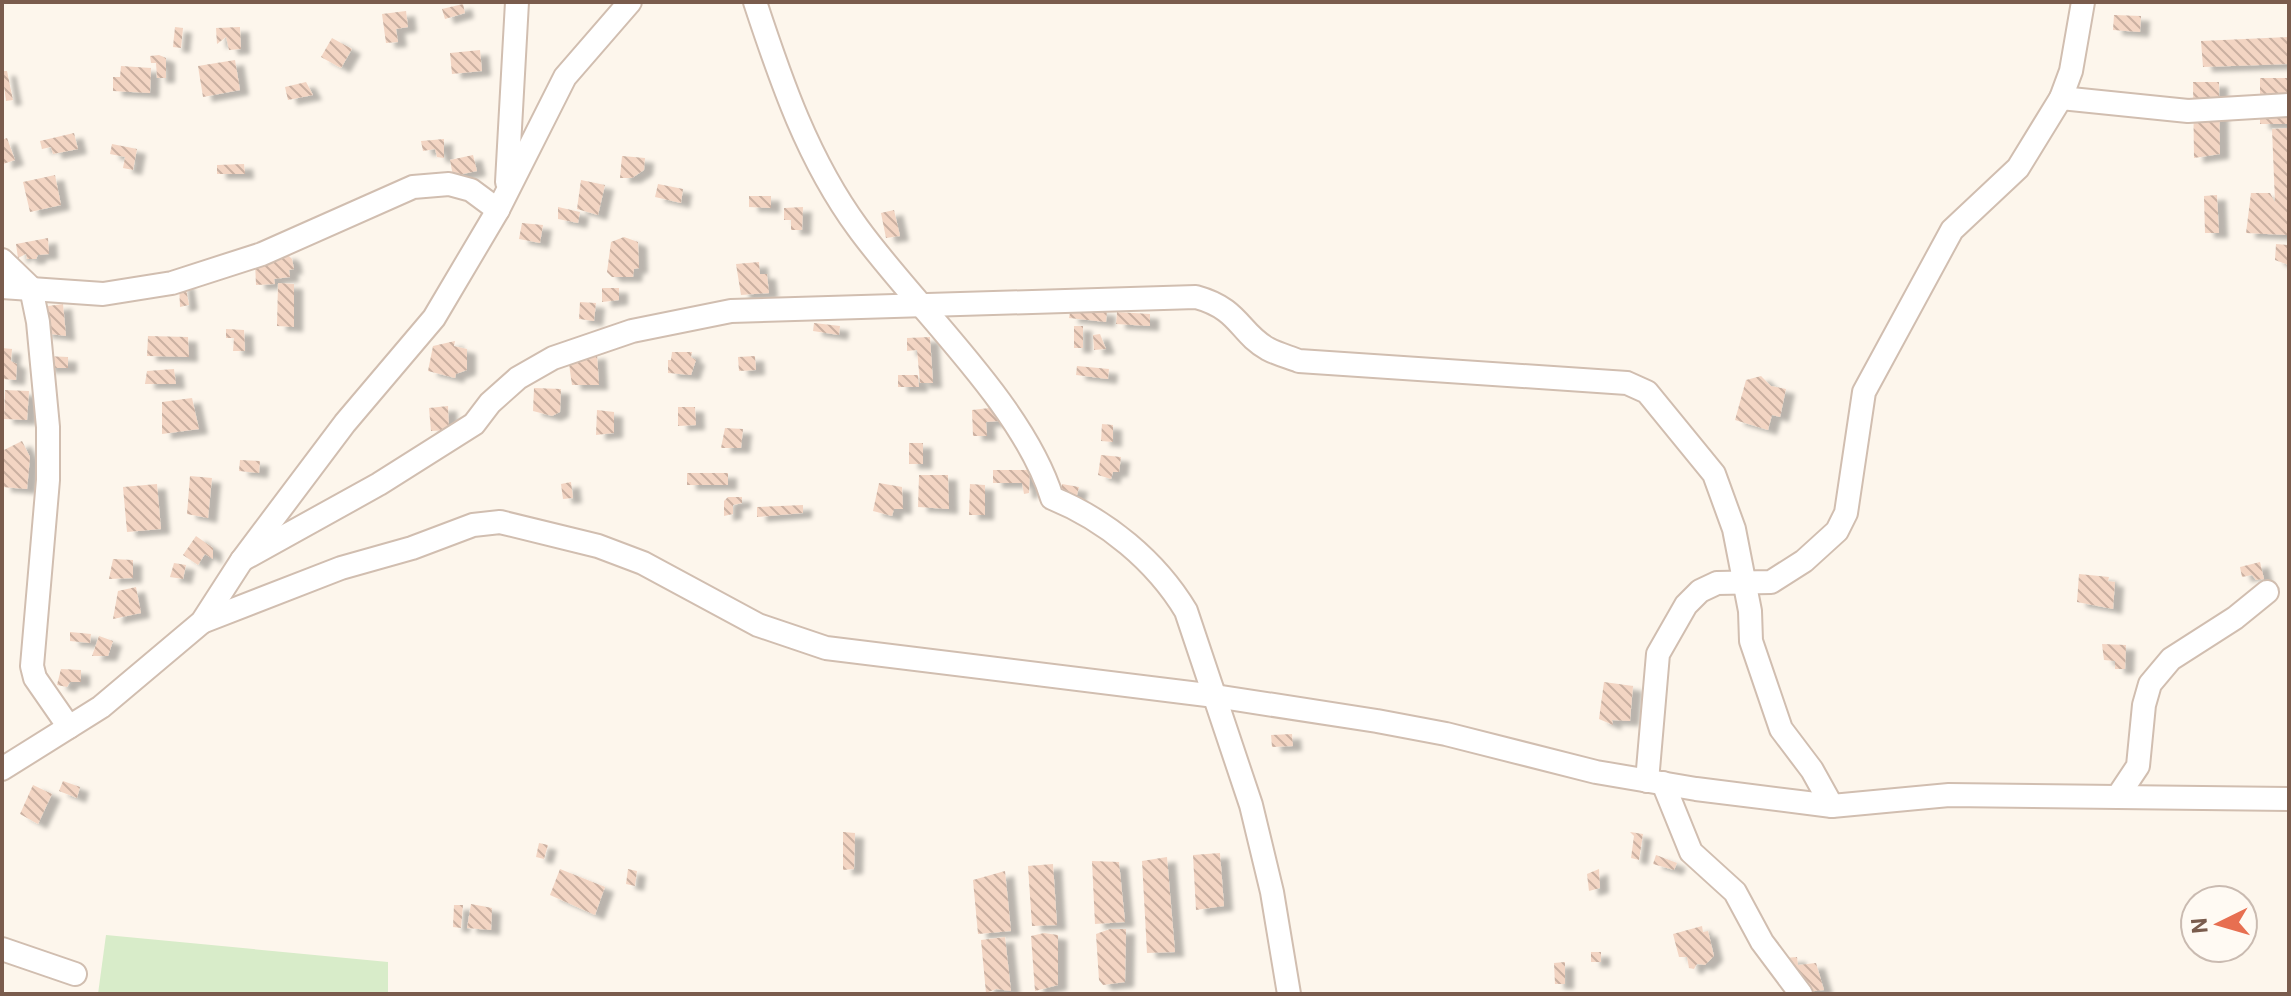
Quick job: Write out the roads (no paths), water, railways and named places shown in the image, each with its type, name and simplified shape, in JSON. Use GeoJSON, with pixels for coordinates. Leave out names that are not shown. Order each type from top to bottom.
{"type":"FeatureCollection","features":[{"type":"Feature","properties":{"kind":"street"},"geometry":{"type":"LineString","coordinates":[[502,200],[517,2]]}},
{"type":"Feature","properties":{"kind":"street"},"geometry":{"type":"LineString","coordinates":[[2,769],[142,676],[202,622],[242,560],[345,423],[434,318],[502,200],[565,77],[630,2]]}},
{"type":"Feature","properties":{"kind":"street"},"geometry":{"type":"LineString","coordinates":[[755,2],[783,88],[818,165],[857,227],[1028,443],[1042,465],[1052,498],[1073,506],[1140,553],[1172,586],[1186,611],[1262,850],[1289,994]]}},
{"type":"Feature","properties":{"kind":"street"},"geometry":{"type":"LineString","coordinates":[[1801,994],[1762,942],[1735,892],[1691,852],[1655,782],[1658,654],[1686,605],[1700,591],[1717,583],[1746,585],[1771,582],[1786,575],[1837,531],[1849,501],[1864,392],[1952,230],[2018,168],[2061,98],[2071,71],[2083,2]]}},
{"type":"Feature","properties":{"kind":"street"},"geometry":{"type":"LineString","coordinates":[[2061,98],[2188,111],[2289,105]]}},
{"type":"Feature","properties":{"kind":"street"},"geometry":{"type":"LineString","coordinates":[[2,287],[103,294],[172,283],[262,254],[413,187],[449,184],[502,200]]}},
{"type":"Feature","properties":{"kind":"street"},"geometry":{"type":"LineString","coordinates":[[2,260],[31,288],[38,322],[48,467],[32,666],[40,686],[69,727]]}},
{"type":"Feature","properties":{"kind":"street"},"geometry":{"type":"LineString","coordinates":[[242,560],[379,484],[474,424],[490,403],[518,378],[553,358],[632,331],[731,311],[1196,297],[1215,302],[1237,318],[1266,348],[1299,361],[1637,385],[1647,392],[1714,474],[1734,529],[1746,585],[1751,641],[1781,729],[1812,770],[1832,806]]}},
{"type":"Feature","properties":{"kind":"street"},"geometry":{"type":"LineString","coordinates":[[202,622],[341,568],[412,548],[473,525],[500,522],[598,546],[643,563],[758,625],[826,648],[1215,696],[1446,734],[1596,772],[1655,782],[1832,806],[1949,795],[2289,799]]}},
{"type":"Feature","properties":{"kind":"street"},"geometry":{"type":"LineString","coordinates":[[2118,796],[2138,766],[2144,705],[2150,684],[2171,659],[2235,618],[2267,592]]}},
{"type":"Feature","properties":{"kind":"street"},"geometry":{"type":"LineString","coordinates":[[2,949],[75,974]]}}]}
